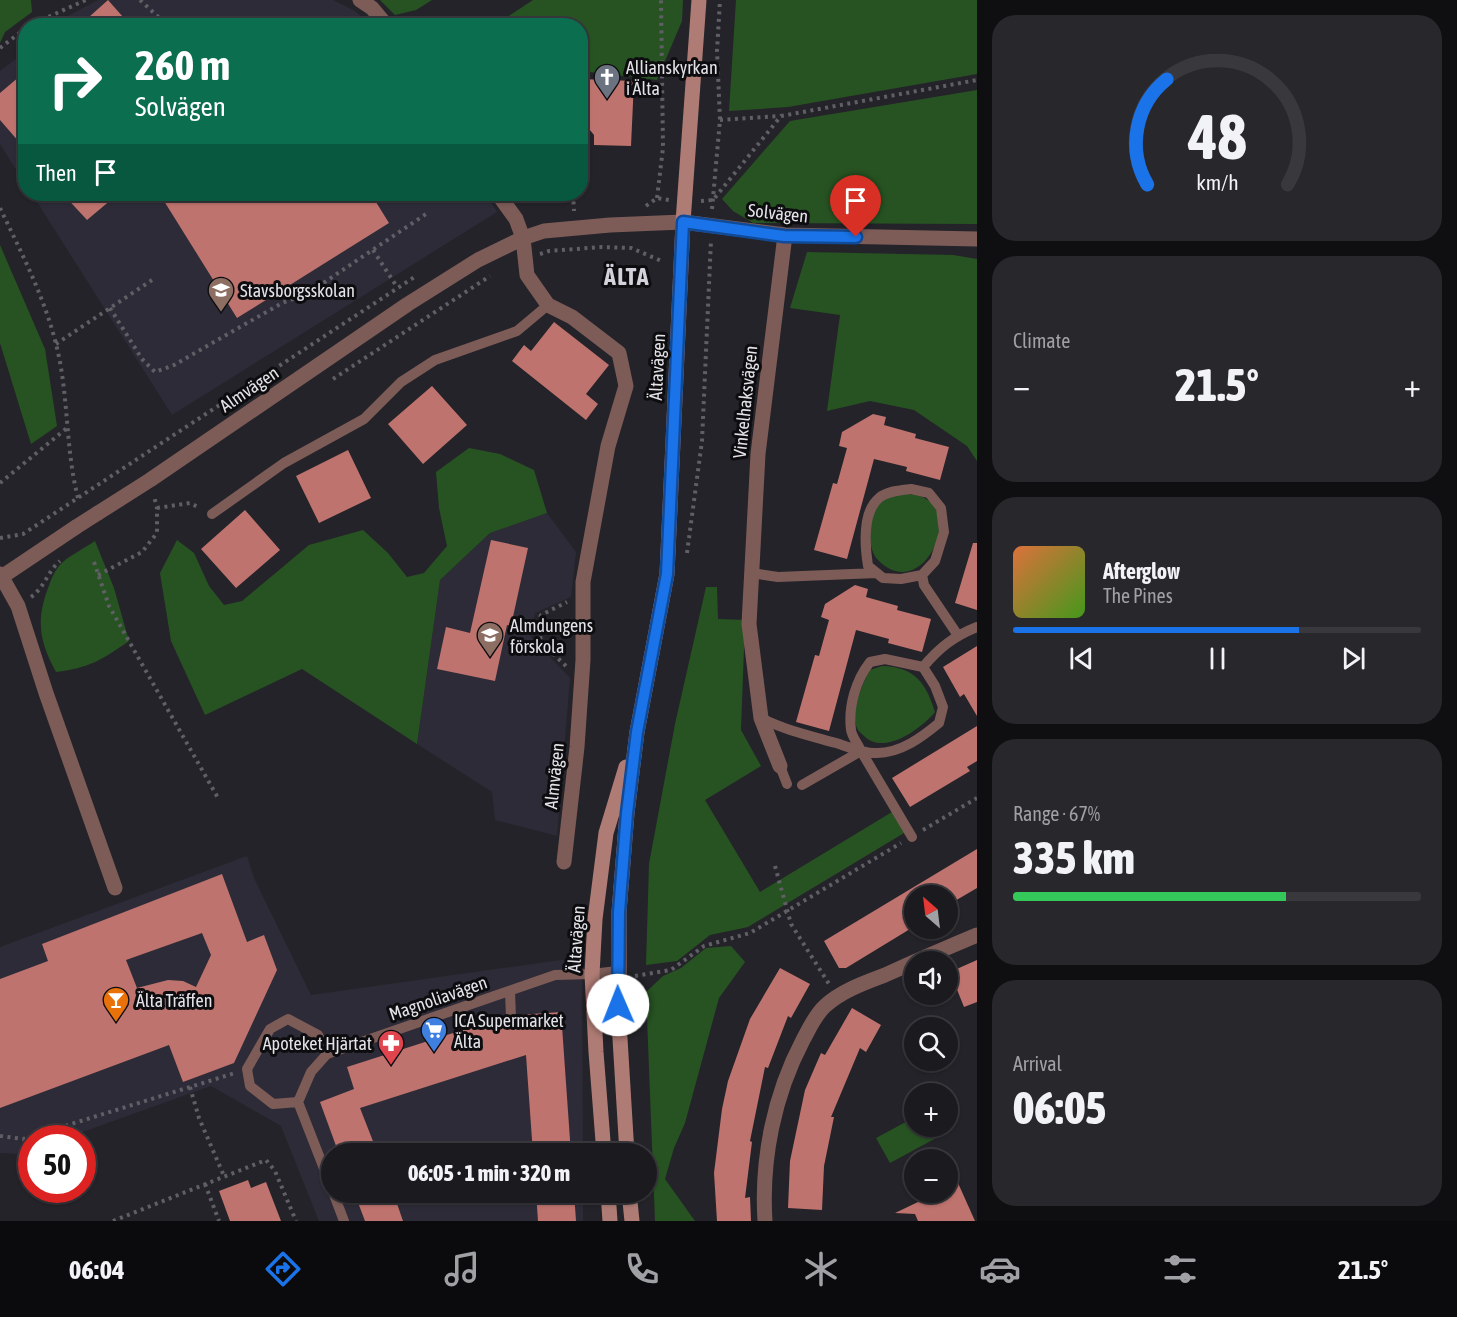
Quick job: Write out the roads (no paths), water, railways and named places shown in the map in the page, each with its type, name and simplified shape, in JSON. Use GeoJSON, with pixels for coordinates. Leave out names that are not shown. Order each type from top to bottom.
{"type":"FeatureCollection","features":[{"type":"Feature","properties":{"kind":"main road","name":"Ältavägen"},"geometry":{"type":"LineString","coordinates":[[626,1143],[618,971],[622,868],[637,732],[667,574],[683,222],[699,0]]}},
{"type":"Feature","properties":{"kind":"main road","name":"Ältavägen"},"geometry":{"type":"LineString","coordinates":[[603,1143],[592,975],[595,919],[606,833],[637,732]]}},
{"type":"Feature","properties":{"kind":"main road"},"geometry":{"type":"LineString","coordinates":[[609,1203],[610,1221]]}},
{"type":"Feature","properties":{"kind":"main road"},"geometry":{"type":"LineString","coordinates":[[630,1203],[632,1221]]}},
{"type":"Feature","properties":{"kind":"street"},"geometry":{"type":"LineString","coordinates":[[360,0],[372,8],[380,18]]}},
{"type":"Feature","properties":{"kind":"street"},"geometry":{"type":"LineString","coordinates":[[503,201],[516,219],[522,238]]}},
{"type":"Feature","properties":{"kind":"street","name":"Solvägen"},"geometry":{"type":"LineString","coordinates":[[683,222],[784,236],[977,239]]}},
{"type":"Feature","properties":{"kind":"street","name":"Almvägen"},"geometry":{"type":"LineString","coordinates":[[1,576],[98,513],[152,488],[408,304],[478,260],[522,238],[544,231],[683,222]]}},
{"type":"Feature","properties":{"kind":"street","name":"Vinkelhaksvägen"},"geometry":{"type":"LineString","coordinates":[[780,766],[768,721],[749,624],[758,454],[784,236]]}},
{"type":"Feature","properties":{"kind":"street","name":"Almvägen"},"geometry":{"type":"LineString","coordinates":[[522,238],[527,275],[548,305],[572,317],[619,353],[626,386],[608,446],[582,582],[582,681],[564,862]]}},
{"type":"Feature","properties":{"kind":"street"},"geometry":{"type":"LineString","coordinates":[[1,576],[18,606],[114,888]]}},
{"type":"Feature","properties":{"kind":"street"},"geometry":{"type":"LineString","coordinates":[[765,1221],[765,1180],[771,1129],[781,1091],[810,1025],[824,1007],[845,992],[977,935]]}},
{"type":"Feature","properties":{"kind":"lane"},"geometry":{"type":"LineString","coordinates":[[212,514],[284,463],[364,419],[401,382],[435,360],[517,331],[548,305]]}},
{"type":"Feature","properties":{"kind":"lane"},"geometry":{"type":"LineString","coordinates":[[911,489],[929,494],[941,508],[944,532],[935,561],[922,575],[901,579],[883,578],[877,573],[868,566],[864,542],[874,504],[879,497],[898,490],[911,489]]}},
{"type":"Feature","properties":{"kind":"lane"},"geometry":{"type":"LineString","coordinates":[[751,573],[778,577],[877,573]]}},
{"type":"Feature","properties":{"kind":"lane"},"geometry":{"type":"LineString","coordinates":[[922,575],[924,585],[957,634]]}},
{"type":"Feature","properties":{"kind":"lane"},"geometry":{"type":"LineString","coordinates":[[923,667],[937,650],[957,634],[977,627]]}},
{"type":"Feature","properties":{"kind":"lane"},"geometry":{"type":"LineString","coordinates":[[768,721],[861,751],[877,753],[894,750],[911,744],[939,723],[944,707],[936,686],[923,667],[885,659],[870,662],[860,675],[851,711],[851,732],[861,751],[912,837]]}},
{"type":"Feature","properties":{"kind":"lane"},"geometry":{"type":"LineString","coordinates":[[802,785],[861,751]]}},
{"type":"Feature","properties":{"kind":"lane"},"geometry":{"type":"LineString","coordinates":[[780,766],[787,784]]}},
{"type":"Feature","properties":{"kind":"lane","name":"Magnoliavägen"},"geometry":{"type":"LineString","coordinates":[[327,1054],[555,975],[592,975],[618,971]]}},
{"type":"Feature","properties":{"kind":"lane"},"geometry":{"type":"LineString","coordinates":[[510,991],[511,1017]]}},
{"type":"Feature","properties":{"kind":"lane"},"geometry":{"type":"LineString","coordinates":[[298,1102],[273,1104],[249,1086],[247,1069],[270,1029],[288,1019],[318,1035],[327,1054],[311,1072],[298,1102],[321,1162]]}},
{"type":"Feature","properties":{"kind":"lane"},"geometry":{"type":"LineString","coordinates":[[337,1203],[344,1221]]}},
{"type":"Feature","properties":{"kind":"place","name":"Allianskyrkan i Älta"},"geometry":{"type":"Point","coordinates":[607,100]}},
{"type":"Feature","properties":{"kind":"place","name":"Stavsborgsskolan"},"geometry":{"type":"Point","coordinates":[221,313]}},
{"type":"Feature","properties":{"kind":"place","name":"Almdungens förskola"},"geometry":{"type":"Point","coordinates":[490,658]}},
{"type":"Feature","properties":{"kind":"place","name":"Älta Träffen"},"geometry":{"type":"Point","coordinates":[116,1023]}},
{"type":"Feature","properties":{"kind":"place","name":"ICA Supermarket Älta"},"geometry":{"type":"Point","coordinates":[434,1053]}},
{"type":"Feature","properties":{"kind":"place","name":"Apoteket Hjärtat"},"geometry":{"type":"Point","coordinates":[391,1066]}},
{"type":"Feature","properties":{"kind":"district","name":"ÄLTA"},"geometry":{"type":"Point","coordinates":[627,276]}}]}
